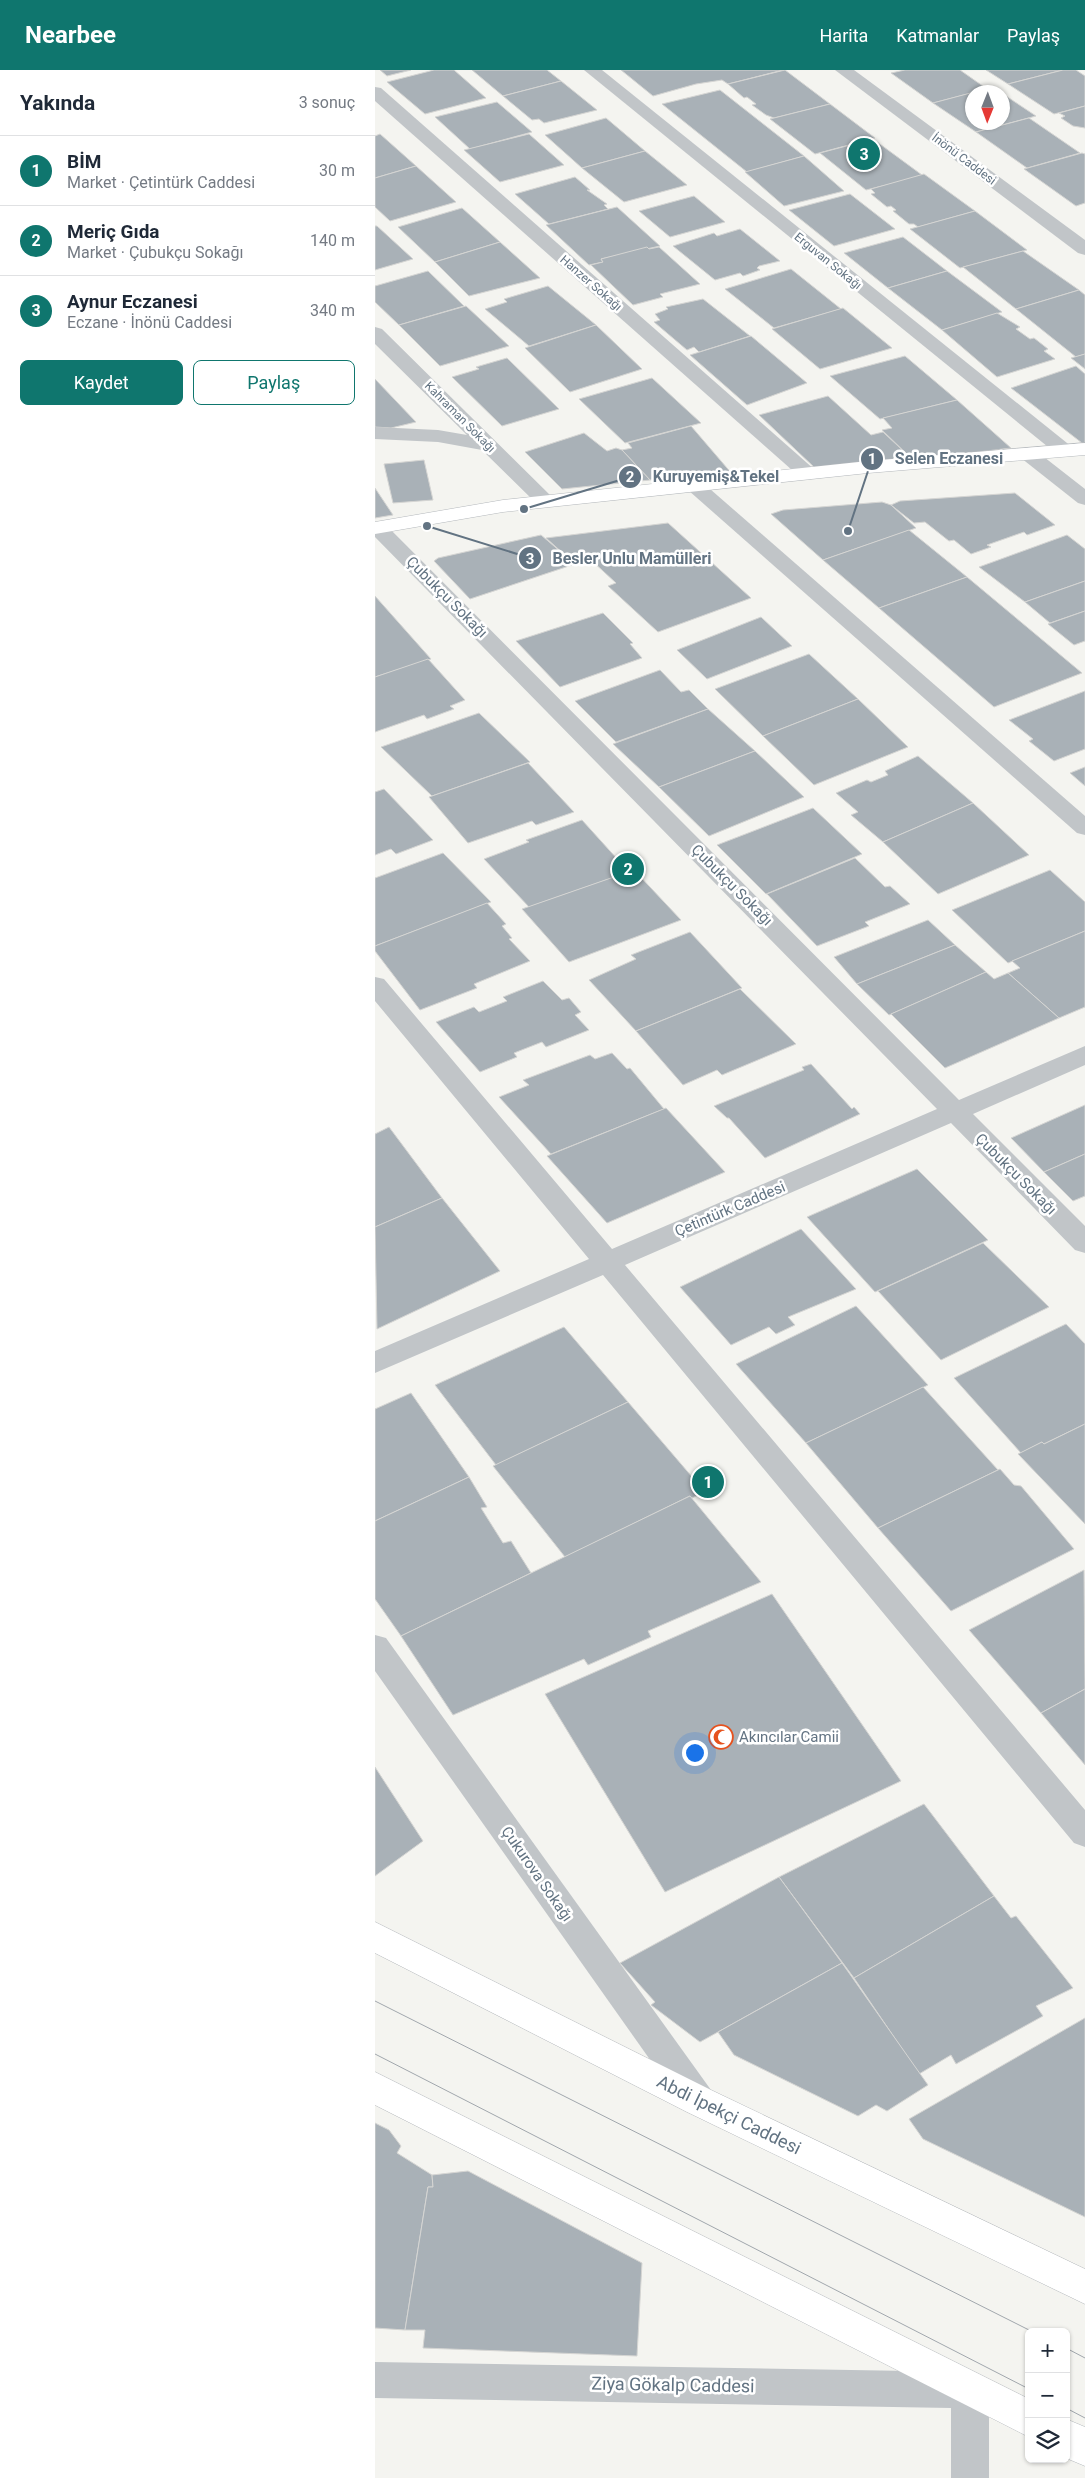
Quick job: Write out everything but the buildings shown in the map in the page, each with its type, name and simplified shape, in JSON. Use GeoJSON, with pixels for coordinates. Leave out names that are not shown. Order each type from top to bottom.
{"type":"FeatureCollection","features":[{"type":"Feature","properties":{"kind":"main road"},"geometry":{"type":"LineString","coordinates":[[377,528],[503,506],[545,501],[808,474],[1085,449]]}},
{"type":"Feature","properties":{"kind":"main road","name":"Abdi İpekçi Caddesi"},"geometry":{"type":"LineString","coordinates":[[375,1937],[699,2101],[1085,2287]]}},
{"type":"Feature","properties":{"kind":"main road"},"geometry":{"type":"LineString","coordinates":[[375,2088],[1027,2418]]}},
{"type":"Feature","properties":{"kind":"main road"},"geometry":{"type":"LineString","coordinates":[[1070,2440],[1085,2447]]}},
{"type":"Feature","properties":{"kind":"street","name":"Erguvan Sokağı"},"geometry":{"type":"LineString","coordinates":[[592,70],[1065,451]]}},
{"type":"Feature","properties":{"kind":"street","name":"İnönü Caddesi"},"geometry":{"type":"LineString","coordinates":[[843,70],[1085,249]]}},
{"type":"Feature","properties":{"kind":"street","name":"Hanzer Sokağı"},"geometry":{"type":"LineString","coordinates":[[375,92],[808,474]]}},
{"type":"Feature","properties":{"kind":"street","name":"Kahraman Sokağı"},"geometry":{"type":"LineString","coordinates":[[375,332],[545,501]]}},
{"type":"Feature","properties":{"kind":"street"},"geometry":{"type":"LineString","coordinates":[[375,434],[438,436],[488,445]]}},
{"type":"Feature","properties":{"kind":"street"},"geometry":{"type":"LineString","coordinates":[[1028,454],[1085,499]]}},
{"type":"Feature","properties":{"kind":"street"},"geometry":{"type":"LineString","coordinates":[[695,486],[1085,828]]}},
{"type":"Feature","properties":{"kind":"street","name":"Çubukçu Sokağı"},"geometry":{"type":"LineString","coordinates":[[377,528],[1085,1243]]}},
{"type":"Feature","properties":{"kind":"street"},"geometry":{"type":"LineString","coordinates":[[375,985],[1085,1833]]}},
{"type":"Feature","properties":{"kind":"street","name":"Çetintürk Caddesi"},"geometry":{"type":"LineString","coordinates":[[375,1363],[1085,1055]]}},
{"type":"Feature","properties":{"kind":"street","name":"Çukurova Sokağı"},"geometry":{"type":"LineString","coordinates":[[375,1647],[699,2101]]}},
{"type":"Feature","properties":{"kind":"street","name":"Ziya Gökalp Caddesi"},"geometry":{"type":"LineString","coordinates":[[375,2380],[970,2390]]}},
{"type":"Feature","properties":{"kind":"street"},"geometry":{"type":"LineString","coordinates":[[970,2390],[970,2478]]}},
{"type":"Feature","properties":{"kind":"tram line"},"geometry":{"type":"LineString","coordinates":[[375,2001],[1025,2328]]}},
{"type":"Feature","properties":{"kind":"tram line"},"geometry":{"type":"LineString","coordinates":[[375,2054],[1025,2387]]}},
{"type":"Feature","properties":{"kind":"tram line"},"geometry":{"type":"LineString","coordinates":[[1070,2350],[1085,2358]]}},
{"type":"Feature","properties":{"kind":"tram line"},"geometry":{"type":"LineString","coordinates":[[1070,2410],[1085,2418]]}},
{"type":"Feature","properties":{"kind":"place","name":"Aynur Eczanesi"},"geometry":{"type":"Point","coordinates":[864,154]}},
{"type":"Feature","properties":{"kind":"place","name":"Kuruyemiş&Tekel"},"geometry":{"type":"Point","coordinates":[524,509]}},
{"type":"Feature","properties":{"kind":"place","name":"Besler Unlu Mamülleri"},"geometry":{"type":"Point","coordinates":[427,526]}},
{"type":"Feature","properties":{"kind":"place","name":"Selen Eczanesi"},"geometry":{"type":"Point","coordinates":[848,531]}},
{"type":"Feature","properties":{"kind":"place","name":"Meriç Gıda"},"geometry":{"type":"Point","coordinates":[628,869]}},
{"type":"Feature","properties":{"kind":"place","name":"BİM"},"geometry":{"type":"Point","coordinates":[708,1482]}},
{"type":"Feature","properties":{"kind":"place","name":"Akıncılar Camii"},"geometry":{"type":"Point","coordinates":[721,1737]}}]}
